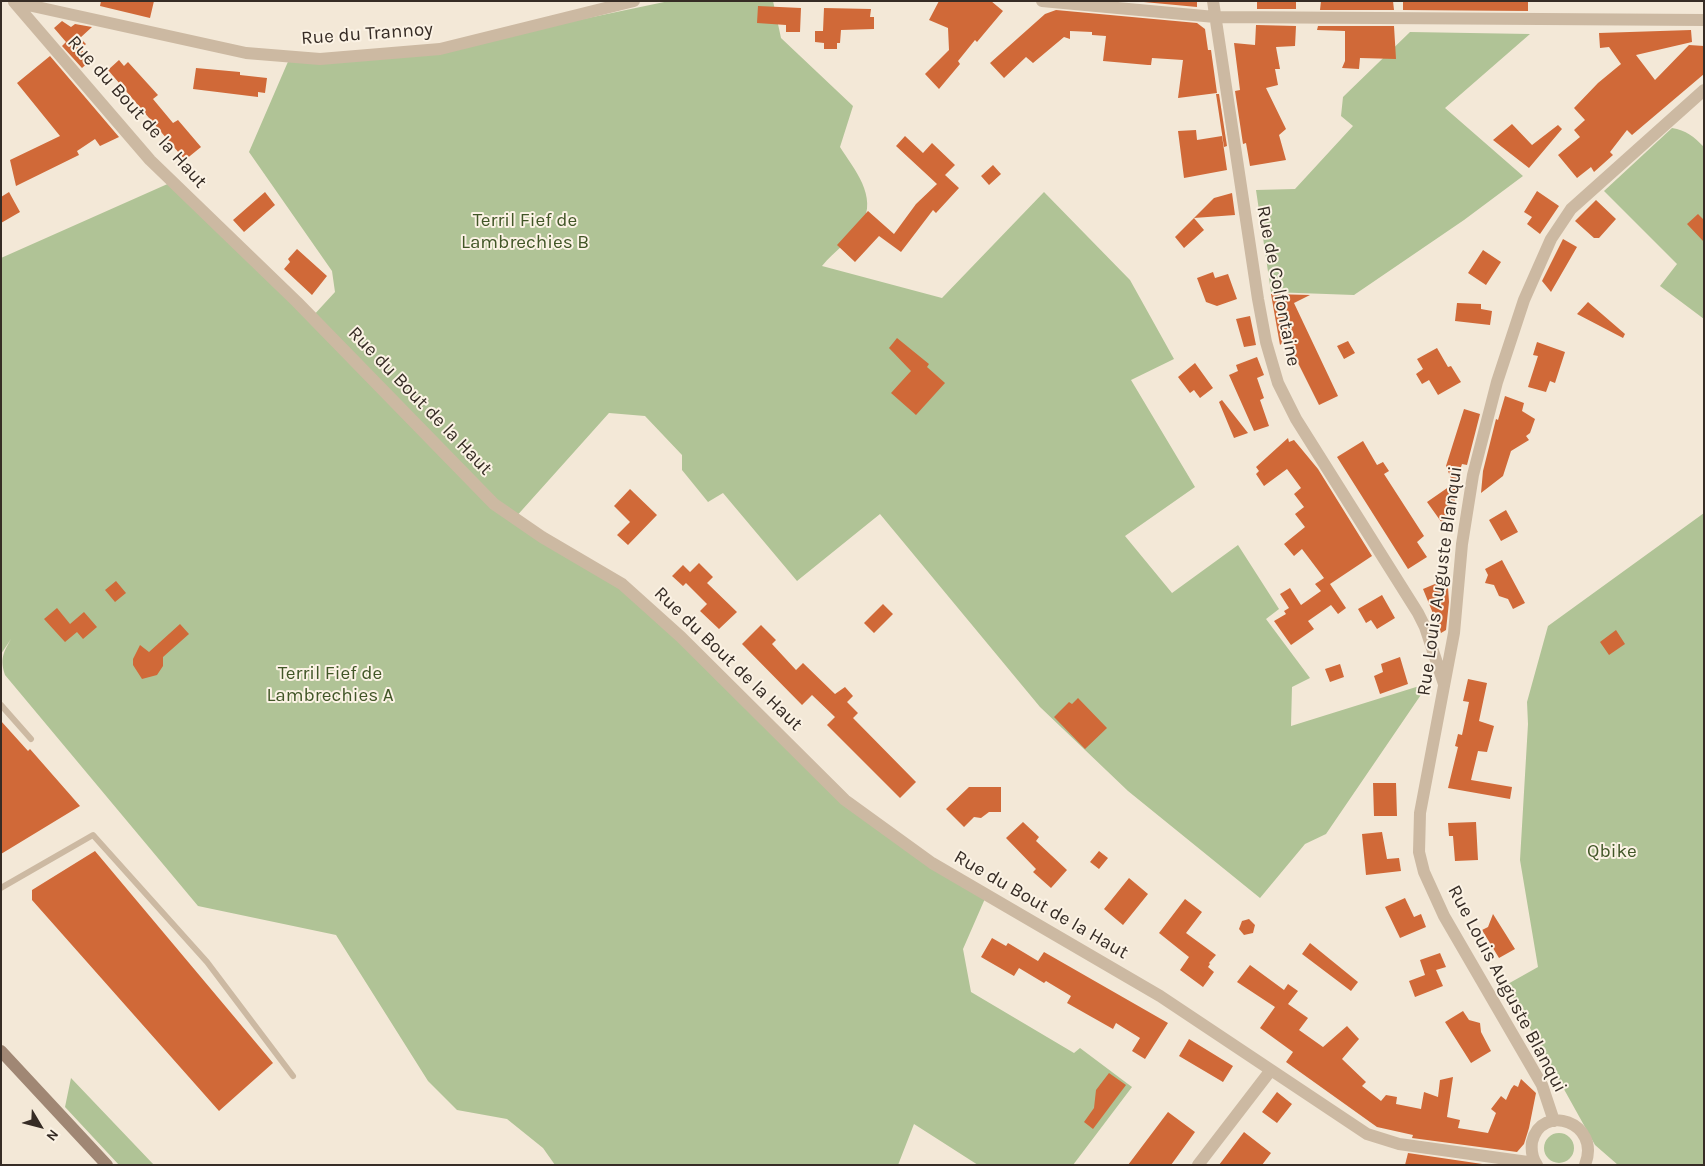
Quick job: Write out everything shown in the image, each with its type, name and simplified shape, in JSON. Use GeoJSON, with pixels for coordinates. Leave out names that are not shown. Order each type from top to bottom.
{"type":"FeatureCollection","features":[{"type":"Feature","properties":{"kind":"main road"},"geometry":{"type":"LineString","coordinates":[[1,1051],[107,1165]]}},
{"type":"Feature","properties":{"kind":"street","name":"Rue du Trannoy"},"geometry":{"type":"LineString","coordinates":[[14,2],[246,53],[320,59],[440,49],[634,1]]}},
{"type":"Feature","properties":{"kind":"street"},"geometry":{"type":"LineString","coordinates":[[1042,1],[1214,17],[1704,20]]}},
{"type":"Feature","properties":{"kind":"street","name":"Rue de Colfontaine"},"geometry":{"type":"LineString","coordinates":[[1213,1],[1258,298],[1266,342],[1278,383],[1296,419],[1426,627],[1444,685]]}},
{"type":"Feature","properties":{"kind":"street","name":"Rue du Bout de la Haut"},"geometry":{"type":"LineString","coordinates":[[14,2],[156,166],[297,302],[494,504],[542,537],[622,584],[681,637],[845,800],[932,863],[1160,996],[1367,1134],[1399,1144],[1536,1164]]}},
{"type":"Feature","properties":{"kind":"street","name":"Rue Louis Auguste Blanqui"},"geometry":{"type":"LineString","coordinates":[[1554,1121],[1542,1085],[1444,916],[1424,872],[1419,852],[1420,813],[1454,633],[1462,544],[1473,475],[1496,382],[1512,332],[1551,239],[1561,222],[1580,199],[1704,90]]}},
{"type":"Feature","properties":{"kind":"street"},"geometry":{"type":"LineString","coordinates":[[1198,1165],[1271,1070]]}},
{"type":"Feature","properties":{"kind":"street"},"geometry":{"type":"LineString","coordinates":[[1536,1164],[1531,1148],[1534,1137],[1539,1129],[1554,1121],[1563,1120],[1574,1124],[1582,1131],[1588,1145],[1585,1165]]}},
{"type":"Feature","properties":{"kind":"lane"},"geometry":{"type":"LineString","coordinates":[[1,705],[31,739]]}},
{"type":"Feature","properties":{"kind":"lane"},"geometry":{"type":"LineString","coordinates":[[1,888],[93,834],[207,962],[293,1076]]}},
{"type":"Feature","properties":{"kind":"green space"},"geometry":{"type":"Polygon","coordinates":[[[669,1],[773,1],[781,38],[853,106],[840,147],[857,174],[866,193],[866,214],[862,224],[849,240],[822,266],[942,298],[1044,192],[1130,280],[1174,359],[1131,380],[1195,487],[1125,536],[1172,593],[1238,545],[1279,609],[1266,619],[1310,678],[1292,687],[1291,726],[1429,683],[1326,834],[1305,844],[1260,898],[1128,791],[1040,707],[880,514],[797,581],[723,493],[708,502],[682,470],[682,455],[645,416],[609,413],[514,519],[622,584],[845,800],[987,894],[963,949],[971,992],[1074,1053],[1080,1048],[1132,1087],[1073,1165],[978,1165],[914,1124],[898,1165],[555,1165],[543,1148],[507,1119],[457,1110],[428,1081],[336,935],[198,906],[5,675],[3,656],[11,639],[1,654],[1,258],[172,182],[312,317],[335,292],[332,271],[249,152],[290,57],[440,49],[669,1]]]}},
{"type":"Feature","properties":{"kind":"green space"},"geometry":{"type":"Polygon","coordinates":[[[1410,32],[1530,34],[1445,108],[1523,176],[1464,220],[1354,295],[1271,292],[1256,190],[1295,189],[1353,126],[1341,116],[1343,97],[1410,32]]]}},
{"type":"Feature","properties":{"kind":"green space"},"geometry":{"type":"Polygon","coordinates":[[[1672,128],[1690,134],[1704,147],[1704,319],[1660,286],[1677,264],[1604,191],[1672,128]]]}},
{"type":"Feature","properties":{"kind":"green space","name":"Qbike"},"geometry":{"type":"Polygon","coordinates":[[[1704,513],[1704,1165],[1618,1165],[1595,1145],[1506,985],[1538,967],[1520,860],[1528,724],[1527,702],[1548,626],[1704,513]]]}},
{"type":"Feature","properties":{"kind":"green space"},"geometry":{"type":"Polygon","coordinates":[[[71,1078],[154,1165],[119,1165],[65,1107],[71,1078]]]}},
{"type":"Feature","properties":{"kind":"green space"},"geometry":{"type":"Polygon","coordinates":[[[1559,1133],[1565,1134],[1573,1142],[1573,1154],[1565,1162],[1559,1163],[1553,1162],[1545,1154],[1544,1148],[1545,1142],[1553,1134],[1559,1133]]]}},
{"type":"Feature","properties":{"kind":"building"},"geometry":{"type":"Polygon","coordinates":[[[101,1],[154,1],[150,18],[100,6],[101,1]]]}},
{"type":"Feature","properties":{"kind":"building"},"geometry":{"type":"Polygon","coordinates":[[[939,1],[991,1],[1003,11],[977,42],[975,40],[958,61],[960,64],[939,89],[925,74],[949,50],[948,28],[929,20],[939,1]]]}},
{"type":"Feature","properties":{"kind":"building"},"geometry":{"type":"Polygon","coordinates":[[[1133,1],[1197,1],[1197,7],[1133,1]]]}},
{"type":"Feature","properties":{"kind":"building"},"geometry":{"type":"Polygon","coordinates":[[[1257,1],[1296,1],[1296,9],[1257,9],[1257,1]]]}},
{"type":"Feature","properties":{"kind":"building"},"geometry":{"type":"Polygon","coordinates":[[[1321,1],[1393,1],[1394,10],[1320,10],[1321,1]]]}},
{"type":"Feature","properties":{"kind":"building"},"geometry":{"type":"Polygon","coordinates":[[[1403,1],[1528,1],[1528,11],[1403,10],[1403,1]]]}},
{"type":"Feature","properties":{"kind":"building"},"geometry":{"type":"Polygon","coordinates":[[[758,6],[801,8],[800,32],[786,32],[786,25],[757,23],[758,6]]]}},
{"type":"Feature","properties":{"kind":"building"},"geometry":{"type":"Polygon","coordinates":[[[824,8],[871,9],[870,17],[874,17],[874,29],[841,30],[840,43],[837,43],[837,49],[824,49],[824,43],[815,42],[815,31],[823,31],[824,8]]]}},
{"type":"Feature","properties":{"kind":"building"},"geometry":{"type":"Polygon","coordinates":[[[1056,10],[1197,23],[1205,29],[1208,50],[1211,50],[1217,93],[1178,98],[1183,60],[1152,58],[1151,65],[1103,61],[1106,36],[1092,35],[1092,32],[1070,31],[1070,39],[1064,37],[1033,63],[1026,57],[1004,78],[990,63],[1045,14],[1056,10]]]}},
{"type":"Feature","properties":{"kind":"building"},"geometry":{"type":"Polygon","coordinates":[[[62,21],[71,27],[75,24],[92,27],[80,38],[86,44],[81,49],[91,60],[82,68],[62,46],[66,42],[54,28],[62,21]]]}},
{"type":"Feature","properties":{"kind":"building"},"geometry":{"type":"Polygon","coordinates":[[[1256,25],[1296,26],[1295,46],[1276,47],[1280,69],[1275,69],[1278,85],[1266,88],[1286,129],[1279,135],[1286,160],[1250,166],[1246,143],[1243,144],[1235,91],[1240,90],[1234,43],[1255,45],[1256,25]]]}},
{"type":"Feature","properties":{"kind":"building"},"geometry":{"type":"Polygon","coordinates":[[[1318,26],[1394,26],[1396,59],[1360,58],[1359,69],[1342,68],[1345,61],[1345,31],[1317,30],[1318,26]]]}},
{"type":"Feature","properties":{"kind":"building"},"geometry":{"type":"Polygon","coordinates":[[[1691,30],[1692,42],[1636,55],[1655,80],[1689,45],[1704,46],[1704,74],[1632,135],[1627,130],[1610,152],[1613,155],[1594,172],[1591,167],[1577,178],[1558,155],[1580,137],[1574,130],[1585,120],[1574,108],[1598,83],[1621,64],[1609,47],[1600,48],[1599,33],[1691,30]]]}},
{"type":"Feature","properties":{"kind":"building"},"geometry":{"type":"Polygon","coordinates":[[[50,56],[119,137],[100,146],[95,139],[77,151],[79,155],[16,186],[10,160],[60,136],[17,83],[50,56]]]}},
{"type":"Feature","properties":{"kind":"building"},"geometry":{"type":"Polygon","coordinates":[[[119,60],[124,66],[128,62],[158,95],[153,99],[173,123],[178,120],[201,147],[185,160],[108,70],[119,60]]]}},
{"type":"Feature","properties":{"kind":"building"},"geometry":{"type":"Polygon","coordinates":[[[196,68],[240,72],[240,75],[267,78],[265,93],[258,92],[258,97],[193,89],[196,68]]]}},
{"type":"Feature","properties":{"kind":"building"},"geometry":{"type":"Polygon","coordinates":[[[1216,94],[1219,94],[1227,146],[1224,147],[1216,94]]]}},
{"type":"Feature","properties":{"kind":"building"},"geometry":{"type":"Polygon","coordinates":[[[1512,124],[1532,145],[1558,125],[1562,129],[1529,168],[1493,140],[1512,124]]]}},
{"type":"Feature","properties":{"kind":"building"},"geometry":{"type":"Polygon","coordinates":[[[1196,130],[1197,140],[1222,136],[1227,170],[1184,178],[1178,131],[1196,130]]]}},
{"type":"Feature","properties":{"kind":"building"},"geometry":{"type":"Polygon","coordinates":[[[905,136],[923,153],[932,143],[955,165],[945,175],[959,188],[936,213],[933,210],[901,252],[879,236],[855,262],[837,245],[868,211],[894,234],[916,204],[937,184],[896,146],[905,136]]]}},
{"type":"Feature","properties":{"kind":"building"},"geometry":{"type":"Polygon","coordinates":[[[993,165],[1001,174],[989,185],[981,176],[993,165]]]}},
{"type":"Feature","properties":{"kind":"building"},"geometry":{"type":"Polygon","coordinates":[[[1537,191],[1559,206],[1540,234],[1527,224],[1532,217],[1524,212],[1537,191]]]}},
{"type":"Feature","properties":{"kind":"building"},"geometry":{"type":"Polygon","coordinates":[[[9,192],[20,212],[1,223],[1,197],[9,192]]]}},
{"type":"Feature","properties":{"kind":"building"},"geometry":{"type":"Polygon","coordinates":[[[265,192],[275,205],[244,232],[233,220],[265,192]]]}},
{"type":"Feature","properties":{"kind":"building"},"geometry":{"type":"Polygon","coordinates":[[[1232,193],[1235,215],[1194,218],[1214,198],[1232,193]]]}},
{"type":"Feature","properties":{"kind":"building"},"geometry":{"type":"Polygon","coordinates":[[[1596,200],[1616,219],[1599,238],[1594,238],[1575,221],[1596,200]]]}},
{"type":"Feature","properties":{"kind":"building"},"geometry":{"type":"Polygon","coordinates":[[[1698,214],[1704,220],[1704,242],[1687,224],[1698,214]]]}},
{"type":"Feature","properties":{"kind":"building"},"geometry":{"type":"Polygon","coordinates":[[[1194,218],[1204,230],[1184,248],[1175,237],[1194,218]]]}},
{"type":"Feature","properties":{"kind":"building"},"geometry":{"type":"Polygon","coordinates":[[[1563,239],[1577,247],[1551,292],[1542,281],[1563,239]]]}},
{"type":"Feature","properties":{"kind":"building"},"geometry":{"type":"Polygon","coordinates":[[[297,249],[327,276],[312,295],[284,269],[290,262],[288,259],[297,249]]]}},
{"type":"Feature","properties":{"kind":"building"},"geometry":{"type":"Polygon","coordinates":[[[1483,250],[1501,262],[1486,285],[1468,273],[1483,250]]]}},
{"type":"Feature","properties":{"kind":"building"},"geometry":{"type":"Polygon","coordinates":[[[1213,272],[1215,278],[1228,274],[1237,299],[1217,306],[1206,302],[1197,278],[1213,272]]]}},
{"type":"Feature","properties":{"kind":"building"},"geometry":{"type":"Polygon","coordinates":[[[1271,294],[1310,295],[1294,303],[1338,396],[1319,405],[1286,339],[1280,345],[1271,294]]]}},
{"type":"Feature","properties":{"kind":"building"},"geometry":{"type":"Polygon","coordinates":[[[1588,302],[1625,334],[1623,338],[1577,314],[1588,302]]]}},
{"type":"Feature","properties":{"kind":"building"},"geometry":{"type":"Polygon","coordinates":[[[1457,303],[1481,304],[1481,309],[1492,311],[1490,325],[1455,321],[1457,303]]]}},
{"type":"Feature","properties":{"kind":"building"},"geometry":{"type":"Polygon","coordinates":[[[1250,316],[1256,345],[1244,347],[1236,319],[1250,316]]]}},
{"type":"Feature","properties":{"kind":"building"},"geometry":{"type":"Polygon","coordinates":[[[897,338],[929,364],[927,367],[945,383],[916,415],[891,393],[911,371],[889,348],[897,338]]]}},
{"type":"Feature","properties":{"kind":"building"},"geometry":{"type":"Polygon","coordinates":[[[1348,341],[1355,353],[1344,359],[1337,346],[1348,341]]]}},
{"type":"Feature","properties":{"kind":"building"},"geometry":{"type":"Polygon","coordinates":[[[1537,342],[1565,352],[1555,383],[1550,381],[1546,392],[1528,387],[1538,356],[1533,355],[1537,342]]]}},
{"type":"Feature","properties":{"kind":"building"},"geometry":{"type":"Polygon","coordinates":[[[1437,348],[1448,367],[1451,366],[1461,382],[1438,395],[1429,380],[1422,384],[1416,374],[1423,369],[1417,359],[1437,348]]]}},
{"type":"Feature","properties":{"kind":"building"},"geometry":{"type":"Polygon","coordinates":[[[1257,357],[1264,375],[1257,378],[1264,398],[1260,400],[1269,426],[1254,431],[1229,375],[1238,371],[1236,365],[1257,357]]]}},
{"type":"Feature","properties":{"kind":"building"},"geometry":{"type":"Polygon","coordinates":[[[1195,363],[1213,388],[1200,398],[1194,390],[1190,393],[1178,377],[1195,363]]]}},
{"type":"Feature","properties":{"kind":"building"},"geometry":{"type":"Polygon","coordinates":[[[1505,396],[1524,403],[1522,411],[1535,419],[1530,433],[1526,436],[1529,440],[1511,451],[1503,476],[1481,493],[1483,471],[1496,419],[1498,420],[1505,396]]]}},
{"type":"Feature","properties":{"kind":"building"},"geometry":{"type":"Polygon","coordinates":[[[1222,400],[1248,433],[1234,438],[1219,402],[1222,400]]]}},
{"type":"Feature","properties":{"kind":"building"},"geometry":{"type":"Polygon","coordinates":[[[1464,409],[1480,414],[1467,465],[1462,464],[1456,482],[1454,512],[1442,523],[1427,502],[1453,484],[1446,466],[1464,409]]]}},
{"type":"Feature","properties":{"kind":"building"},"geometry":{"type":"Polygon","coordinates":[[[1288,438],[1289,442],[1294,440],[1318,469],[1372,556],[1330,584],[1346,608],[1338,614],[1331,605],[1308,621],[1314,629],[1291,645],[1274,621],[1286,614],[1284,611],[1289,608],[1280,594],[1290,588],[1301,605],[1321,591],[1315,584],[1324,578],[1302,549],[1294,556],[1284,544],[1305,527],[1295,514],[1304,507],[1294,494],[1301,488],[1287,469],[1264,486],[1256,474],[1259,471],[1256,467],[1288,438]]]}},
{"type":"Feature","properties":{"kind":"building"},"geometry":{"type":"Polygon","coordinates":[[[1363,441],[1377,465],[1383,462],[1389,471],[1384,474],[1424,536],[1417,542],[1427,557],[1408,569],[1337,457],[1363,441]]]}},
{"type":"Feature","properties":{"kind":"building"},"geometry":{"type":"Polygon","coordinates":[[[630,489],[657,515],[628,545],[617,535],[630,522],[614,506],[630,489]]]}},
{"type":"Feature","properties":{"kind":"building"},"geometry":{"type":"Polygon","coordinates":[[[1506,510],[1518,532],[1501,541],[1489,520],[1506,510]]]}},
{"type":"Feature","properties":{"kind":"building"},"geometry":{"type":"Polygon","coordinates":[[[1502,560],[1525,603],[1513,609],[1508,599],[1499,596],[1494,585],[1485,583],[1488,575],[1485,569],[1502,560]]]}},
{"type":"Feature","properties":{"kind":"building"},"geometry":{"type":"Polygon","coordinates":[[[699,563],[713,577],[707,583],[737,612],[719,629],[700,611],[707,604],[686,583],[683,586],[672,576],[683,565],[690,572],[699,563]]]}},
{"type":"Feature","properties":{"kind":"building"},"geometry":{"type":"Polygon","coordinates":[[[116,581],[126,593],[115,602],[105,590],[116,581]]]}},
{"type":"Feature","properties":{"kind":"building"},"geometry":{"type":"Polygon","coordinates":[[[1442,581],[1446,589],[1448,587],[1449,602],[1446,630],[1441,633],[1423,589],[1442,581]]]}},
{"type":"Feature","properties":{"kind":"building"},"geometry":{"type":"Polygon","coordinates":[[[1382,595],[1395,618],[1377,629],[1371,620],[1366,623],[1358,609],[1382,595]]]}},
{"type":"Feature","properties":{"kind":"building"},"geometry":{"type":"Polygon","coordinates":[[[883,604],[893,614],[874,633],[864,623],[883,604]]]}},
{"type":"Feature","properties":{"kind":"building"},"geometry":{"type":"Polygon","coordinates":[[[57,608],[70,624],[84,612],[97,627],[83,639],[77,632],[65,642],[44,619],[57,608]]]}},
{"type":"Feature","properties":{"kind":"building"},"geometry":{"type":"Polygon","coordinates":[[[180,624],[189,634],[163,657],[163,666],[157,675],[142,679],[133,665],[133,659],[140,645],[149,652],[180,624]]]}},
{"type":"Feature","properties":{"kind":"building"},"geometry":{"type":"Polygon","coordinates":[[[761,625],[776,640],[772,644],[796,670],[803,663],[835,694],[845,687],[853,696],[847,702],[858,713],[853,718],[916,782],[900,798],[827,725],[835,717],[812,695],[802,705],[742,644],[761,625]]]}},
{"type":"Feature","properties":{"kind":"building"},"geometry":{"type":"Polygon","coordinates":[[[1616,630],[1625,644],[1609,655],[1600,642],[1616,630]]]}},
{"type":"Feature","properties":{"kind":"building"},"geometry":{"type":"Polygon","coordinates":[[[1400,657],[1408,684],[1380,694],[1374,676],[1383,672],[1381,664],[1400,657]]]}},
{"type":"Feature","properties":{"kind":"building"},"geometry":{"type":"Polygon","coordinates":[[[1340,664],[1344,677],[1330,682],[1325,669],[1340,664]]]}},
{"type":"Feature","properties":{"kind":"building"},"geometry":{"type":"Polygon","coordinates":[[[1468,679],[1487,683],[1479,721],[1494,726],[1487,752],[1478,751],[1471,780],[1512,787],[1510,799],[1448,788],[1458,747],[1455,746],[1458,734],[1462,735],[1469,702],[1463,701],[1468,679]]]}},
{"type":"Feature","properties":{"kind":"building"},"geometry":{"type":"Polygon","coordinates":[[[1078,698],[1107,728],[1085,749],[1054,717],[1069,702],[1072,704],[1078,698]]]}},
{"type":"Feature","properties":{"kind":"building"},"geometry":{"type":"Polygon","coordinates":[[[1,721],[28,751],[30,749],[80,806],[1,854],[1,721]]]}},
{"type":"Feature","properties":{"kind":"building"},"geometry":{"type":"Polygon","coordinates":[[[1373,783],[1396,783],[1397,816],[1374,816],[1373,783]]]}},
{"type":"Feature","properties":{"kind":"building"},"geometry":{"type":"Polygon","coordinates":[[[969,787],[1001,787],[1001,812],[989,812],[981,818],[974,817],[964,827],[946,809],[969,787]]]}},
{"type":"Feature","properties":{"kind":"building"},"geometry":{"type":"Polygon","coordinates":[[[1023,822],[1039,837],[1036,841],[1067,870],[1051,888],[1033,872],[1036,869],[1006,838],[1023,822]]]}},
{"type":"Feature","properties":{"kind":"building"},"geometry":{"type":"Polygon","coordinates":[[[1476,822],[1478,860],[1455,861],[1453,836],[1449,836],[1448,823],[1476,822]]]}},
{"type":"Feature","properties":{"kind":"building"},"geometry":{"type":"Polygon","coordinates":[[[1382,832],[1387,859],[1399,858],[1401,871],[1366,875],[1362,834],[1382,832]]]}},
{"type":"Feature","properties":{"kind":"building"},"geometry":{"type":"Polygon","coordinates":[[[95,851],[273,1063],[219,1111],[32,900],[32,890],[95,851]]]}},
{"type":"Feature","properties":{"kind":"building"},"geometry":{"type":"Polygon","coordinates":[[[1099,851],[1108,858],[1099,869],[1090,862],[1099,851]]]}},
{"type":"Feature","properties":{"kind":"building"},"geometry":{"type":"Polygon","coordinates":[[[1129,878],[1148,894],[1123,925],[1104,909],[1129,878]]]}},
{"type":"Feature","properties":{"kind":"building"},"geometry":{"type":"Polygon","coordinates":[[[1405,898],[1414,917],[1421,914],[1426,927],[1400,938],[1385,907],[1405,898]]]}},
{"type":"Feature","properties":{"kind":"building"},"geometry":{"type":"Polygon","coordinates":[[[1185,899],[1202,912],[1186,933],[1216,955],[1208,967],[1214,972],[1203,987],[1180,970],[1189,957],[1159,933],[1185,899]]]}},
{"type":"Feature","properties":{"kind":"building"},"geometry":{"type":"Polygon","coordinates":[[[1493,914],[1515,949],[1499,958],[1482,930],[1488,927],[1493,914]]]}},
{"type":"Feature","properties":{"kind":"building"},"geometry":{"type":"Polygon","coordinates":[[[1249,919],[1255,925],[1253,933],[1244,935],[1239,929],[1242,921],[1249,919]]]}},
{"type":"Feature","properties":{"kind":"building"},"geometry":{"type":"Polygon","coordinates":[[[992,938],[1006,946],[1008,943],[1038,961],[1044,952],[1168,1023],[1145,1059],[1132,1051],[1140,1038],[1116,1023],[1113,1029],[1067,1003],[1071,996],[1046,981],[1044,983],[1019,968],[1014,976],[981,957],[992,938]]]}},
{"type":"Feature","properties":{"kind":"building"},"geometry":{"type":"Polygon","coordinates":[[[1310,943],[1358,982],[1351,991],[1302,954],[1310,943]]]}},
{"type":"Feature","properties":{"kind":"building"},"geometry":{"type":"Polygon","coordinates":[[[1440,953],[1446,967],[1436,970],[1443,986],[1415,997],[1409,981],[1425,975],[1420,960],[1440,953]]]}},
{"type":"Feature","properties":{"kind":"building"},"geometry":{"type":"Polygon","coordinates":[[[1250,965],[1284,990],[1288,984],[1298,991],[1288,1004],[1308,1018],[1299,1030],[1323,1047],[1347,1026],[1359,1039],[1342,1059],[1366,1082],[1362,1086],[1381,1101],[1386,1095],[1397,1097],[1396,1104],[1421,1109],[1424,1092],[1438,1097],[1440,1080],[1453,1077],[1447,1117],[1460,1120],[1458,1128],[1488,1133],[1496,1113],[1491,1109],[1501,1096],[1506,1100],[1511,1089],[1514,1085],[1518,1087],[1521,1079],[1536,1093],[1524,1144],[1517,1152],[1412,1138],[1413,1135],[1377,1127],[1286,1062],[1293,1052],[1260,1028],[1275,1007],[1237,982],[1250,965]]]}},
{"type":"Feature","properties":{"kind":"building"},"geometry":{"type":"Polygon","coordinates":[[[1463,1011],[1469,1020],[1480,1023],[1481,1032],[1491,1051],[1471,1063],[1445,1022],[1463,1011]]]}},
{"type":"Feature","properties":{"kind":"building"},"geometry":{"type":"Polygon","coordinates":[[[1189,1039],[1233,1066],[1223,1082],[1179,1056],[1189,1039]]]}},
{"type":"Feature","properties":{"kind":"building"},"geometry":{"type":"Polygon","coordinates":[[[1109,1073],[1126,1085],[1093,1129],[1084,1122],[1094,1108],[1096,1090],[1109,1073]]]}},
{"type":"Feature","properties":{"kind":"building"},"geometry":{"type":"Polygon","coordinates":[[[1277,1092],[1292,1104],[1277,1123],[1262,1112],[1277,1092]]]}},
{"type":"Feature","properties":{"kind":"building"},"geometry":{"type":"Polygon","coordinates":[[[1168,1112],[1195,1132],[1171,1165],[1128,1165],[1168,1112]]]}},
{"type":"Feature","properties":{"kind":"building"},"geometry":{"type":"Polygon","coordinates":[[[1244,1132],[1271,1153],[1262,1165],[1219,1165],[1244,1132]]]}},
{"type":"Feature","properties":{"kind":"building"},"geometry":{"type":"Polygon","coordinates":[[[1408,1153],[1489,1165],[1405,1165],[1408,1153]]]}},
{"type":"Feature","properties":{"kind":"park label","name":"Terril Fief de Lambrechies B"},"geometry":{"type":"Point","coordinates":[525,232]}},
{"type":"Feature","properties":{"kind":"park label","name":"Terril Fief de Lambrechies A"},"geometry":{"type":"Point","coordinates":[330,685]}}]}
